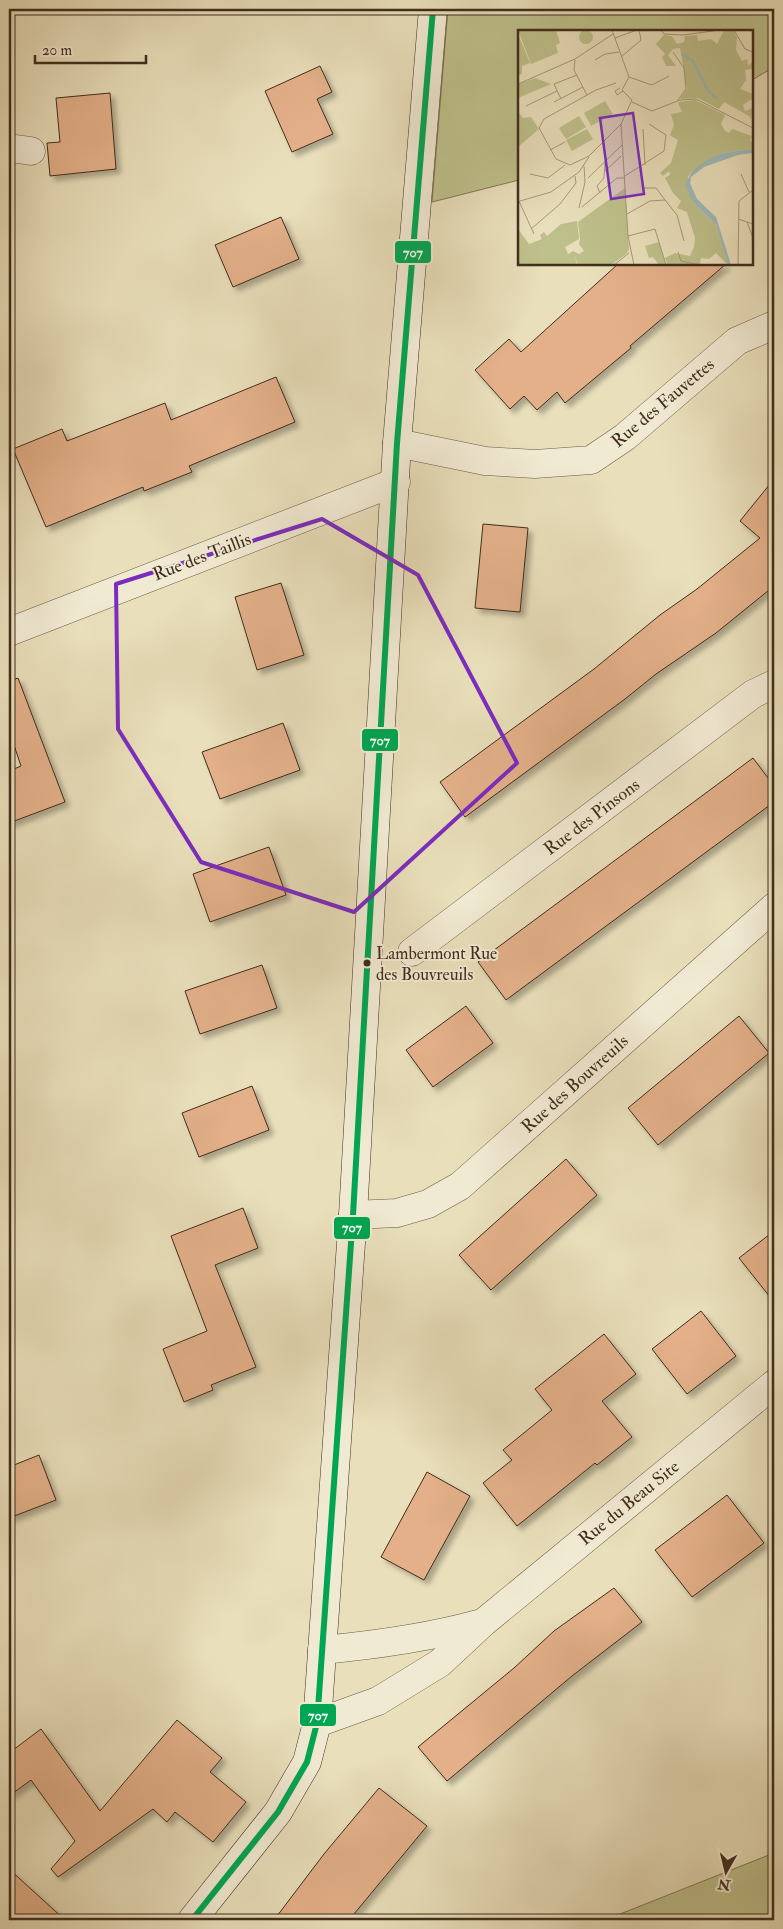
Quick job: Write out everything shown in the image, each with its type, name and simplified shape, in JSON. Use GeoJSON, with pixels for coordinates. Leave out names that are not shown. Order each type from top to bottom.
{"type":"FeatureCollection","features":[{"type":"Feature","properties":{"kind":"street"},"geometry":{"type":"LineString","coordinates":[[192,1920],[278,1812],[307,1762],[317,1723],[353,1214],[398,443],[433,9]]}},
{"type":"Feature","properties":{"kind":"street","name":"Rue des Fauvettes"},"geometry":{"type":"LineString","coordinates":[[398,443],[485,461],[535,464],[591,460],[626,438],[736,340],[774,325]]}},
{"type":"Feature","properties":{"kind":"street","name":"Rue des Taillis"},"geometry":{"type":"LineString","coordinates":[[9,632],[396,482]]}},
{"type":"Feature","properties":{"kind":"street","name":"Rue des Pinsons"},"geometry":{"type":"LineString","coordinates":[[412,952],[753,694],[774,684]]}},
{"type":"Feature","properties":{"kind":"street","name":"Rue des Bouvreuils"},"geometry":{"type":"LineString","coordinates":[[353,1214],[397,1213],[428,1204],[460,1186],[774,907]]}},
{"type":"Feature","properties":{"kind":"street","name":"Rue du Beau Site"},"geometry":{"type":"LineString","coordinates":[[317,1723],[378,1701],[440,1663],[484,1622],[774,1384]]}},
{"type":"Feature","properties":{"kind":"street","name":"Rue du Beau Site"},"geometry":{"type":"LineString","coordinates":[[322,1650],[358,1647],[441,1634],[484,1622]]}},
{"type":"Feature","properties":{"kind":"highlighted area"},"geometry":{"type":"Polygon","coordinates":[[[322,519],[418,575],[517,763],[354,912],[201,862],[118,729],[116,584],[322,519]]]}},
{"type":"Feature","properties":{"kind":"green space"},"geometry":{"type":"Polygon","coordinates":[[[448,9],[774,9],[774,67],[753,79],[753,30],[518,30],[518,180],[432,202],[448,9]]]}},
{"type":"Feature","properties":{"kind":"green space"},"geometry":{"type":"Polygon","coordinates":[[[774,1853],[774,1920],[605,1920],[774,1853]]]}},
{"type":"Feature","properties":{"kind":"building"},"geometry":{"type":"Polygon","coordinates":[[[320,66],[332,92],[317,99],[333,134],[292,152],[265,91],[320,66]]]}},
{"type":"Feature","properties":{"kind":"building"},"geometry":{"type":"Polygon","coordinates":[[[110,93],[116,169],[50,176],[47,143],[60,142],[56,98],[110,93]]]}},
{"type":"Feature","properties":{"kind":"building"},"geometry":{"type":"Polygon","coordinates":[[[281,217],[299,259],[233,287],[215,245],[281,217]]]}},
{"type":"Feature","properties":{"kind":"building"},"geometry":{"type":"Polygon","coordinates":[[[617,265],[725,265],[630,346],[631,348],[565,403],[557,392],[537,410],[524,396],[510,409],[475,370],[509,339],[521,352],[617,265]]]}},
{"type":"Feature","properties":{"kind":"building"},"geometry":{"type":"Polygon","coordinates":[[[276,377],[295,422],[189,466],[192,472],[144,491],[143,487],[46,527],[13,449],[62,429],[67,441],[165,403],[171,420],[276,377]]]}},
{"type":"Feature","properties":{"kind":"building"},"geometry":{"type":"Polygon","coordinates":[[[774,479],[774,586],[716,633],[656,674],[465,817],[440,782],[594,669],[660,615],[697,589],[760,538],[740,521],[774,479]]]}},
{"type":"Feature","properties":{"kind":"building"},"geometry":{"type":"Polygon","coordinates":[[[483,524],[528,528],[520,612],[475,608],[483,524]]]}},
{"type":"Feature","properties":{"kind":"building"},"geometry":{"type":"Polygon","coordinates":[[[281,583],[304,655],[257,670],[235,597],[281,583]]]}},
{"type":"Feature","properties":{"kind":"building"},"geometry":{"type":"Polygon","coordinates":[[[18,678],[65,802],[9,823],[9,771],[21,766],[9,730],[9,681],[18,678]]]}},
{"type":"Feature","properties":{"kind":"building"},"geometry":{"type":"Polygon","coordinates":[[[283,723],[300,770],[220,799],[202,752],[283,723]]]}},
{"type":"Feature","properties":{"kind":"building"},"geometry":{"type":"Polygon","coordinates":[[[753,758],[774,786],[774,802],[506,1000],[478,962],[753,758]]]}},
{"type":"Feature","properties":{"kind":"building"},"geometry":{"type":"Polygon","coordinates":[[[269,847],[286,895],[210,922],[193,874],[269,847]]]}},
{"type":"Feature","properties":{"kind":"building"},"geometry":{"type":"Polygon","coordinates":[[[262,965],[277,1008],[200,1034],[185,991],[262,965]]]}},
{"type":"Feature","properties":{"kind":"building"},"geometry":{"type":"Polygon","coordinates":[[[466,1006],[493,1043],[433,1087],[406,1050],[466,1006]]]}},
{"type":"Feature","properties":{"kind":"building"},"geometry":{"type":"Polygon","coordinates":[[[739,1016],[769,1053],[658,1145],[628,1108],[739,1016]]]}},
{"type":"Feature","properties":{"kind":"building"},"geometry":{"type":"Polygon","coordinates":[[[252,1086],[269,1130],[199,1157],[182,1113],[252,1086]]]}},
{"type":"Feature","properties":{"kind":"building"},"geometry":{"type":"Polygon","coordinates":[[[566,1159],[597,1195],[491,1290],[459,1255],[566,1159]]]}},
{"type":"Feature","properties":{"kind":"building"},"geometry":{"type":"Polygon","coordinates":[[[243,1208],[258,1248],[215,1265],[256,1367],[211,1385],[213,1390],[184,1402],[163,1349],[207,1331],[171,1236],[243,1208]]]}},
{"type":"Feature","properties":{"kind":"building"},"geometry":{"type":"Polygon","coordinates":[[[774,1231],[774,1302],[739,1258],[774,1231]]]}},
{"type":"Feature","properties":{"kind":"building"},"geometry":{"type":"Polygon","coordinates":[[[701,1311],[736,1356],[687,1394],[652,1349],[701,1311]]]}},
{"type":"Feature","properties":{"kind":"building"},"geometry":{"type":"Polygon","coordinates":[[[604,1334],[636,1374],[602,1401],[632,1437],[597,1465],[595,1463],[517,1526],[483,1483],[512,1460],[503,1450],[552,1410],[535,1389],[604,1334]]]}},
{"type":"Feature","properties":{"kind":"building"},"geometry":{"type":"Polygon","coordinates":[[[39,1455],[56,1500],[9,1518],[9,1467],[39,1455]]]}},
{"type":"Feature","properties":{"kind":"building"},"geometry":{"type":"Polygon","coordinates":[[[427,1472],[470,1496],[424,1580],[381,1557],[427,1472]]]}},
{"type":"Feature","properties":{"kind":"building"},"geometry":{"type":"Polygon","coordinates":[[[727,1495],[764,1543],[692,1597],[655,1550],[727,1495]]]}},
{"type":"Feature","properties":{"kind":"building"},"geometry":{"type":"Polygon","coordinates":[[[614,1588],[642,1622],[572,1676],[447,1781],[418,1747],[514,1668],[554,1631],[614,1588]]]}},
{"type":"Feature","properties":{"kind":"building"},"geometry":{"type":"Polygon","coordinates":[[[177,1720],[222,1758],[210,1772],[246,1802],[213,1842],[175,1812],[167,1822],[153,1809],[58,1877],[51,1869],[75,1841],[31,1780],[9,1796],[9,1753],[41,1729],[100,1811],[177,1720]]]}},
{"type":"Feature","properties":{"kind":"building"},"geometry":{"type":"Polygon","coordinates":[[[379,1788],[427,1826],[349,1920],[274,1920],[324,1854],[379,1788]]]}},
{"type":"Feature","properties":{"kind":"building"},"geometry":{"type":"Polygon","coordinates":[[[9,1869],[65,1920],[9,1920],[9,1869]]]}},
{"type":"Feature","properties":{"kind":"transit line","name":"707"},"geometry":{"type":"LineString","coordinates":[[192,1920],[278,1812],[307,1762],[317,1723],[353,1215],[397,443],[433,9]]}},
{"type":"Feature","properties":{"kind":"place","name":"Lambermont Rue des Bouvreuils"},"geometry":{"type":"Point","coordinates":[367,963]}}]}
